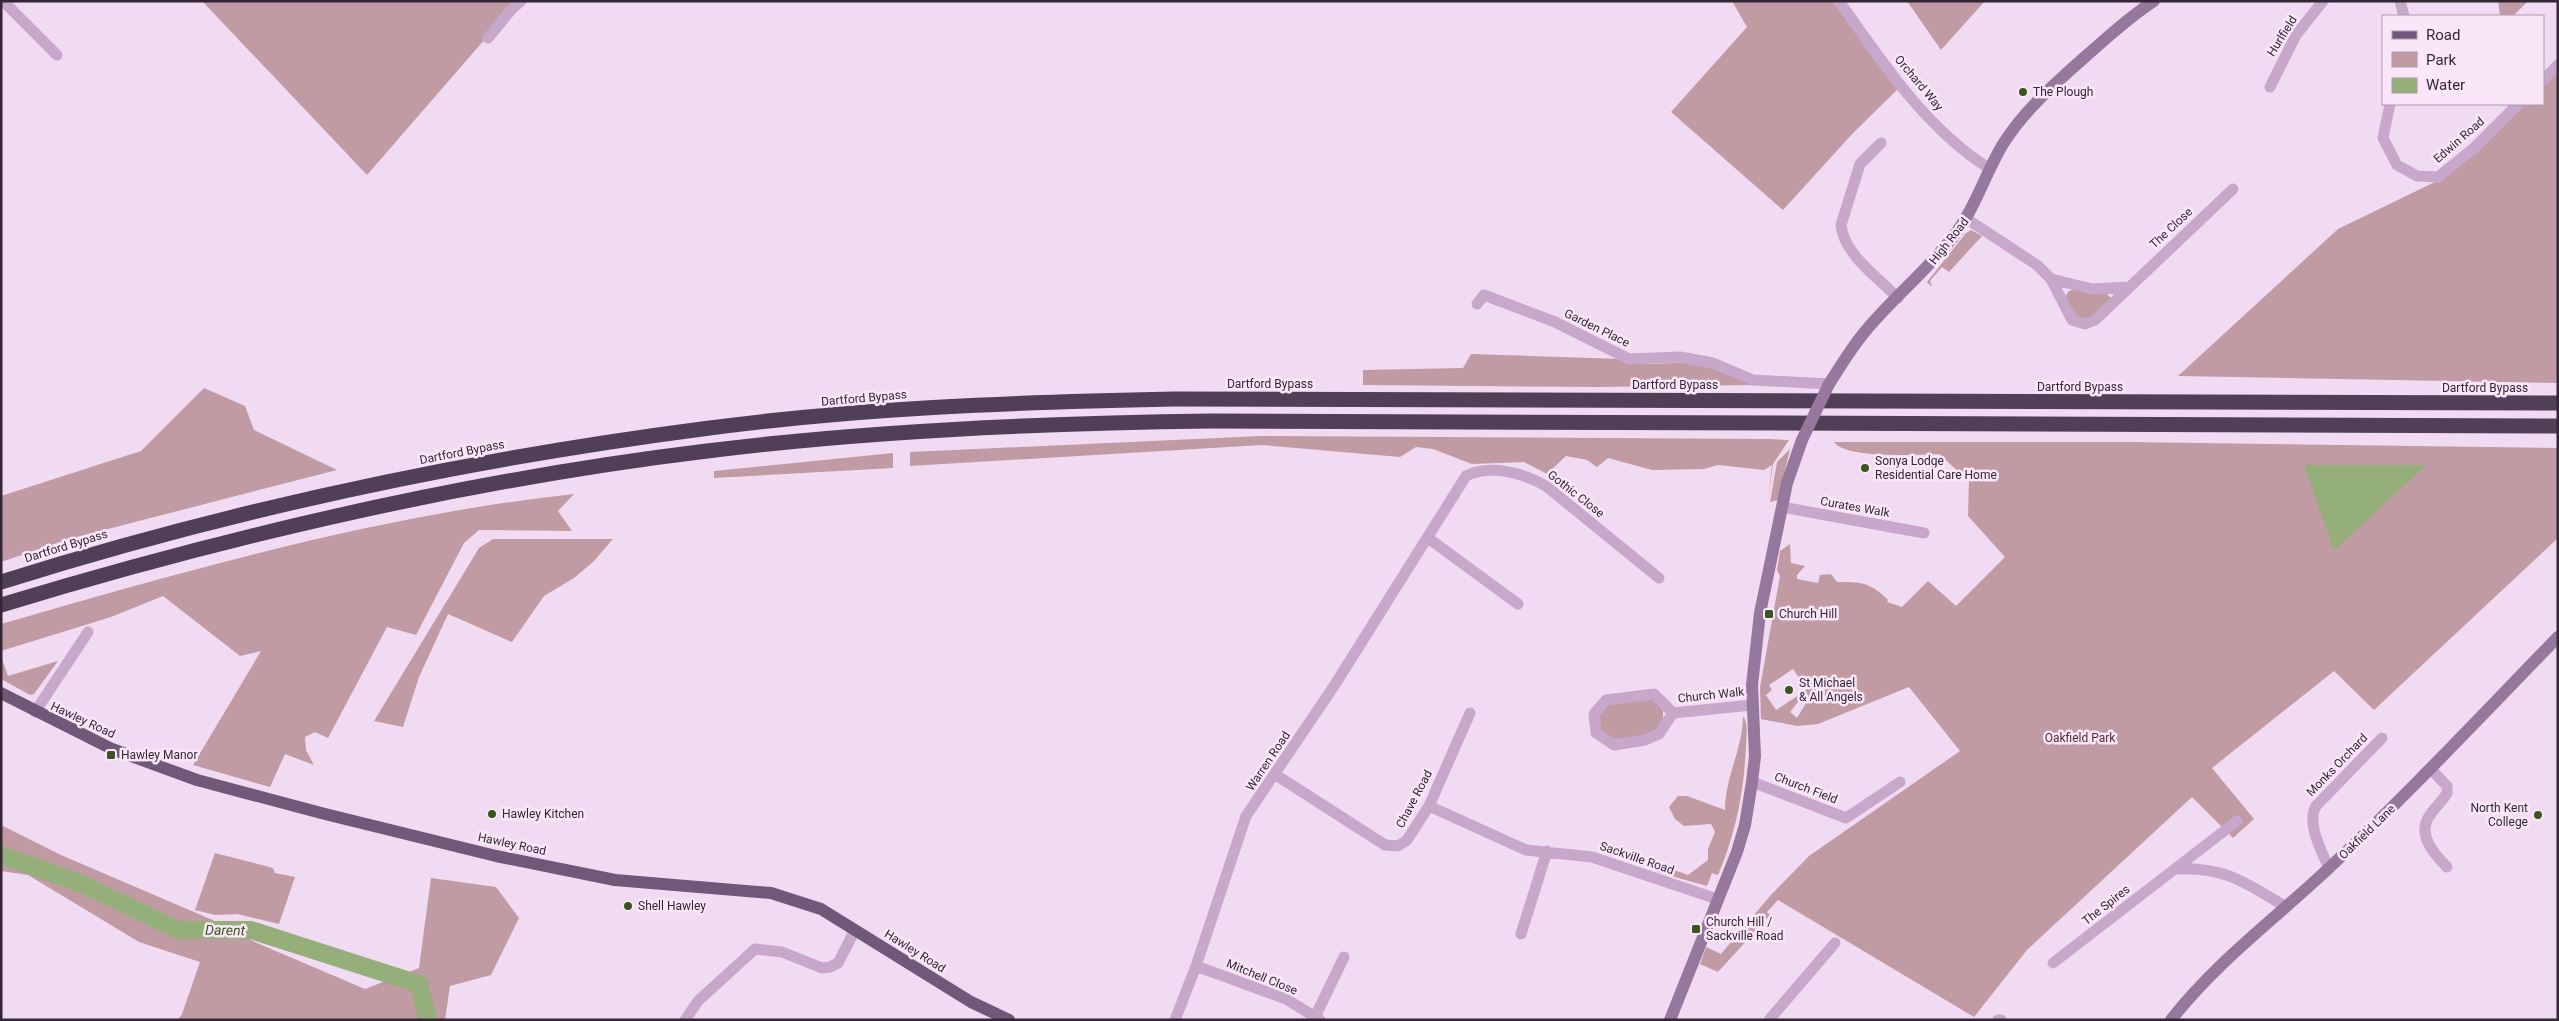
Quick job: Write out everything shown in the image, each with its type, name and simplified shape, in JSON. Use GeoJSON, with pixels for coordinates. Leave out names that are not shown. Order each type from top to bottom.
{"type":"FeatureCollection","features":[{"type":"Feature","properties":{"kind":"highway","name":"Dartford Bypass"},"geometry":{"type":"LineString","coordinates":[[1,582],[117,546],[205,523],[380,482],[514,457],[704,428],[944,406],[1174,398],[2558,403]]}},
{"type":"Feature","properties":{"kind":"highway"},"geometry":{"type":"LineString","coordinates":[[1,605],[213,544],[398,502],[542,475],[697,452],[870,434],[1067,423],[1212,421],[2558,426]]}},
{"type":"Feature","properties":{"kind":"main road","name":"High Road"},"geometry":{"type":"LineString","coordinates":[[1782,507],[1802,440],[1829,384],[1864,332],[1942,252],[1967,220],[2004,143],[2036,102],[2137,11],[2154,1]]}},
{"type":"Feature","properties":{"kind":"main road"},"geometry":{"type":"LineString","coordinates":[[1670,1020],[1742,834],[1755,756],[1752,705],[1753,676],[1760,613],[1782,507]]}},
{"type":"Feature","properties":{"kind":"main road","name":"Oakfield Lane"},"geometry":{"type":"LineString","coordinates":[[2171,1020],[2194,990],[2329,869],[2558,637]]}},
{"type":"Feature","properties":{"kind":"main road","name":"Hawley Road"},"geometry":{"type":"LineString","coordinates":[[1,693],[35,712],[112,749],[198,780],[325,814],[496,856],[616,880],[771,893],[821,909],[971,1002],[1009,1020]]}},
{"type":"Feature","properties":{"kind":"street"},"geometry":{"type":"LineString","coordinates":[[488,38],[521,1]]}},
{"type":"Feature","properties":{"kind":"street","name":"Orchard Way"},"geometry":{"type":"LineString","coordinates":[[1839,1],[1903,88],[1960,149],[1990,169]]}},
{"type":"Feature","properties":{"kind":"street","name":"Hurlfield"},"geometry":{"type":"LineString","coordinates":[[2270,88],[2296,35],[2323,1]]}},
{"type":"Feature","properties":{"kind":"street"},"geometry":{"type":"LineString","coordinates":[[2400,1],[2404,15]]}},
{"type":"Feature","properties":{"kind":"street"},"geometry":{"type":"LineString","coordinates":[[3,3],[57,55]]}},
{"type":"Feature","properties":{"kind":"street"},"geometry":{"type":"LineString","coordinates":[[2544,79],[2558,65]]}},
{"type":"Feature","properties":{"kind":"street","name":"Edwin Road"},"geometry":{"type":"LineString","coordinates":[[2390,105],[2383,138],[2397,165],[2417,176],[2438,176],[2474,148],[2517,105]]}},
{"type":"Feature","properties":{"kind":"street"},"geometry":{"type":"LineString","coordinates":[[1881,143],[1860,164],[1842,225],[1842,233],[1848,247],[1898,298]]}},
{"type":"Feature","properties":{"kind":"street","name":"The Close"},"geometry":{"type":"LineString","coordinates":[[1967,220],[2037,265],[2051,279],[2068,315],[2072,320],[2080,324],[2098,318],[2128,287],[2232,189]]}},
{"type":"Feature","properties":{"kind":"street","name":"The Close"},"geometry":{"type":"LineString","coordinates":[[2051,279],[2092,289],[2128,287]]}},
{"type":"Feature","properties":{"kind":"street","name":"Garden Place"},"geometry":{"type":"LineString","coordinates":[[1477,304],[1484,296],[1555,322],[1630,359],[1680,357],[1713,363],[1753,380],[1829,384]]}},
{"type":"Feature","properties":{"kind":"street","name":"Gothic Close"},"geometry":{"type":"LineString","coordinates":[[1463,481],[1470,474],[1482,472],[1516,473],[1534,479],[1546,486],[1659,578]]}},
{"type":"Feature","properties":{"kind":"street","name":"Warren Road"},"geometry":{"type":"LineString","coordinates":[[1175,1020],[1196,966],[1246,816],[1276,775],[1463,481]]}},
{"type":"Feature","properties":{"kind":"street","name":"Curates Walk"},"geometry":{"type":"LineString","coordinates":[[1782,507],[1924,533]]}},
{"type":"Feature","properties":{"kind":"street"},"geometry":{"type":"LineString","coordinates":[[1428,538],[1518,604]]}},
{"type":"Feature","properties":{"kind":"street"},"geometry":{"type":"LineString","coordinates":[[35,712],[88,632]]}},
{"type":"Feature","properties":{"kind":"street","name":"Church Walk"},"geometry":{"type":"LineString","coordinates":[[1654,694],[1673,713],[1659,734],[1645,740],[1614,745],[1596,733],[1594,714],[1606,700],[1654,694]]}},
{"type":"Feature","properties":{"kind":"street","name":"Church Walk"},"geometry":{"type":"LineString","coordinates":[[1673,713],[1752,705]]}},
{"type":"Feature","properties":{"kind":"street","name":"Chave Road"},"geometry":{"type":"LineString","coordinates":[[1276,775],[1384,845],[1398,846],[1407,840],[1428,806],[1470,713]]}},
{"type":"Feature","properties":{"kind":"street","name":"Monks Orchard"},"geometry":{"type":"LineString","coordinates":[[2329,869],[2316,833],[2312,814],[2316,806],[2382,738]]}},
{"type":"Feature","properties":{"kind":"street"},"geometry":{"type":"LineString","coordinates":[[2430,768],[2447,786],[2447,793],[2428,816],[2425,829],[2430,850],[2447,866]]}},
{"type":"Feature","properties":{"kind":"street","name":"Church Field"},"geometry":{"type":"LineString","coordinates":[[1752,782],[1846,818],[1900,782]]}},
{"type":"Feature","properties":{"kind":"street","name":"Sackville Road"},"geometry":{"type":"LineString","coordinates":[[1428,806],[1526,850],[1592,857],[1717,900]]}},
{"type":"Feature","properties":{"kind":"street","name":"The Spires"},"geometry":{"type":"LineString","coordinates":[[2053,963],[2237,821]]}},
{"type":"Feature","properties":{"kind":"street"},"geometry":{"type":"LineString","coordinates":[[1521,934],[1547,851]]}},
{"type":"Feature","properties":{"kind":"street"},"geometry":{"type":"LineString","coordinates":[[2176,869],[2200,867],[2241,880],[2286,908]]}},
{"type":"Feature","properties":{"kind":"street"},"geometry":{"type":"LineString","coordinates":[[685,1020],[698,1001],[755,949],[782,952],[822,968],[830,967],[838,963],[856,930]]}},
{"type":"Feature","properties":{"kind":"street"},"geometry":{"type":"LineString","coordinates":[[1769,1020],[1836,943]]}},
{"type":"Feature","properties":{"kind":"street","name":"Mitchell Close"},"geometry":{"type":"LineString","coordinates":[[1196,966],[1286,999],[1318,1018],[1344,957]]}},
{"type":"Feature","properties":{"kind":"green space"},"geometry":{"type":"Polygon","coordinates":[[[202,1],[518,1],[367,175],[202,1]]]}},
{"type":"Feature","properties":{"kind":"green space"},"geometry":{"type":"Polygon","coordinates":[[[1732,1],[1833,1],[1898,89],[1854,132],[1783,210],[1671,112],[1747,27],[1732,1]]]}},
{"type":"Feature","properties":{"kind":"green space"},"geometry":{"type":"Polygon","coordinates":[[[1907,1],[1985,1],[1941,50],[1907,1]]]}},
{"type":"Feature","properties":{"kind":"green space"},"geometry":{"type":"Polygon","coordinates":[[[2498,1],[2528,1],[2514,15],[2500,15],[2498,1]]]}},
{"type":"Feature","properties":{"kind":"green space"},"geometry":{"type":"Polygon","coordinates":[[[2558,68],[2558,383],[2178,376],[2338,229],[2439,180],[2521,105],[2544,105],[2544,82],[2558,68]]]}},
{"type":"Feature","properties":{"kind":"green space"},"geometry":{"type":"Polygon","coordinates":[[[1971,230],[1982,236],[1949,272],[1942,267],[1930,281],[1932,287],[1927,282],[1966,233],[1971,230]]]}},
{"type":"Feature","properties":{"kind":"green space"},"geometry":{"type":"Polygon","coordinates":[[[2073,289],[2106,293],[2111,298],[2094,317],[2078,321],[2065,297],[2073,289]]]}},
{"type":"Feature","properties":{"kind":"green space"},"geometry":{"type":"Polygon","coordinates":[[[1471,354],[1622,359],[1651,364],[1696,362],[1755,385],[1597,387],[1363,385],[1363,370],[1463,368],[1471,354]]]}},
{"type":"Feature","properties":{"kind":"green space"},"geometry":{"type":"Polygon","coordinates":[[[204,388],[245,406],[254,430],[337,470],[69,539],[1,562],[1,496],[141,451],[204,388]]]}},
{"type":"Feature","properties":{"kind":"green space"},"geometry":{"type":"Polygon","coordinates":[[[1261,436],[1789,440],[1773,464],[1768,501],[1772,465],[1764,470],[1718,465],[1704,469],[1652,470],[1608,458],[1597,467],[1587,460],[1566,456],[1547,474],[1524,462],[1472,464],[1433,449],[1416,447],[1400,457],[1262,445],[910,466],[910,452],[1261,436]]]}},
{"type":"Feature","properties":{"kind":"green space","name":"Oakfield Park"},"geometry":{"type":"Polygon","coordinates":[[[1834,442],[2129,442],[2558,448],[2558,538],[2374,710],[2334,671],[2212,768],[2254,819],[2233,838],[2192,797],[2027,950],[1974,1017],[1778,900],[1767,912],[1770,915],[1718,972],[1700,964],[1706,947],[1721,954],[1770,896],[1809,856],[1960,751],[1909,687],[1818,724],[1797,726],[1761,719],[1760,687],[1780,576],[1777,570],[1780,551],[1790,544],[1791,563],[1805,566],[1797,575],[1797,579],[1818,583],[1820,575],[1831,574],[1837,582],[1853,582],[1870,586],[1882,594],[1888,600],[1887,602],[1902,607],[1928,581],[1956,606],[2005,557],[1968,516],[1969,481],[1939,454],[1867,454],[1841,447],[1834,442]],[[1793,669],[1769,685],[1772,690],[1766,695],[1776,710],[1799,695],[1801,698],[1790,712],[1797,718],[1809,698],[1804,691],[1807,689],[1793,669]]]}},
{"type":"Feature","properties":{"kind":"green space"},"geometry":{"type":"Polygon","coordinates":[[[1790,449],[1778,500],[1770,502],[1777,462],[1790,449]]]}},
{"type":"Feature","properties":{"kind":"green space"},"geometry":{"type":"Polygon","coordinates":[[[893,453],[893,468],[714,478],[714,471],[893,453]]]}},
{"type":"Feature","properties":{"kind":"green space"},"geometry":{"type":"Polygon","coordinates":[[[574,494],[558,511],[572,531],[479,530],[464,543],[416,635],[387,627],[328,738],[315,732],[305,737],[306,750],[314,765],[285,754],[270,787],[193,765],[261,651],[240,656],[163,596],[111,617],[1,651],[1,624],[142,584],[357,530],[501,503],[574,494]]]}},
{"type":"Feature","properties":{"kind":"green space"},"geometry":{"type":"Polygon","coordinates":[[[493,539],[613,539],[593,562],[574,578],[544,596],[512,642],[448,614],[419,677],[403,727],[374,721],[479,548],[493,539]]]}},
{"type":"Feature","properties":{"kind":"green space"},"geometry":{"type":"Polygon","coordinates":[[[1,656],[8,676],[58,661],[34,694],[30,695],[1,679],[1,656]]]}},
{"type":"Feature","properties":{"kind":"green space"},"geometry":{"type":"Polygon","coordinates":[[[1653,698],[1663,708],[1663,721],[1652,734],[1612,740],[1601,733],[1599,714],[1610,702],[1653,698]]]}},
{"type":"Feature","properties":{"kind":"green space"},"geometry":{"type":"Polygon","coordinates":[[[1743,716],[1747,731],[1741,796],[1730,843],[1718,875],[1712,873],[1707,886],[1657,872],[1660,865],[1688,875],[1708,860],[1708,849],[1715,832],[1711,824],[1684,826],[1675,819],[1669,807],[1678,796],[1687,796],[1725,810],[1728,786],[1740,740],[1743,716]]]}},
{"type":"Feature","properties":{"kind":"green space"},"geometry":{"type":"Polygon","coordinates":[[[1,825],[61,855],[215,921],[257,943],[365,989],[419,968],[431,878],[496,887],[519,918],[491,975],[450,986],[445,1020],[178,1020],[182,1014],[200,962],[139,942],[28,875],[1,871],[1,825]]]}},
{"type":"Feature","properties":{"kind":"green space"},"geometry":{"type":"Polygon","coordinates":[[[215,853],[273,868],[275,873],[295,877],[279,924],[237,914],[215,915],[195,910],[215,853]]]}},
{"type":"Feature","properties":{"kind":"water"},"geometry":{"type":"Polygon","coordinates":[[[2304,465],[2426,465],[2334,551],[2304,465]]]}},
{"type":"Feature","properties":{"kind":"waterway","name":"Darent"},"geometry":{"type":"LineString","coordinates":[[1,855],[82,884],[178,930],[251,930],[419,984],[428,1020]]}},
{"type":"Feature","properties":{"kind":"place","name":"The Plough"},"geometry":{"type":"Point","coordinates":[2023,92]}},
{"type":"Feature","properties":{"kind":"place","name":"Sonya Lodge Residential Care Home"},"geometry":{"type":"Point","coordinates":[1865,468]}},
{"type":"Feature","properties":{"kind":"place","name":"Church Hill"},"geometry":{"type":"Point","coordinates":[1769,614]}},
{"type":"Feature","properties":{"kind":"place","name":"St Michael & All Angels"},"geometry":{"type":"Point","coordinates":[1789,690]}},
{"type":"Feature","properties":{"kind":"place","name":"Hawley Manor"},"geometry":{"type":"Point","coordinates":[111,755]}},
{"type":"Feature","properties":{"kind":"place","name":"Hawley Kitchen"},"geometry":{"type":"Point","coordinates":[492,814]}},
{"type":"Feature","properties":{"kind":"place","name":"North Kent College"},"geometry":{"type":"Point","coordinates":[2538,815]}},
{"type":"Feature","properties":{"kind":"place","name":"Shell Hawley"},"geometry":{"type":"Point","coordinates":[628,906]}},
{"type":"Feature","properties":{"kind":"place","name":"Church Hill / Sackville Road"},"geometry":{"type":"Point","coordinates":[1696,929]}}]}
